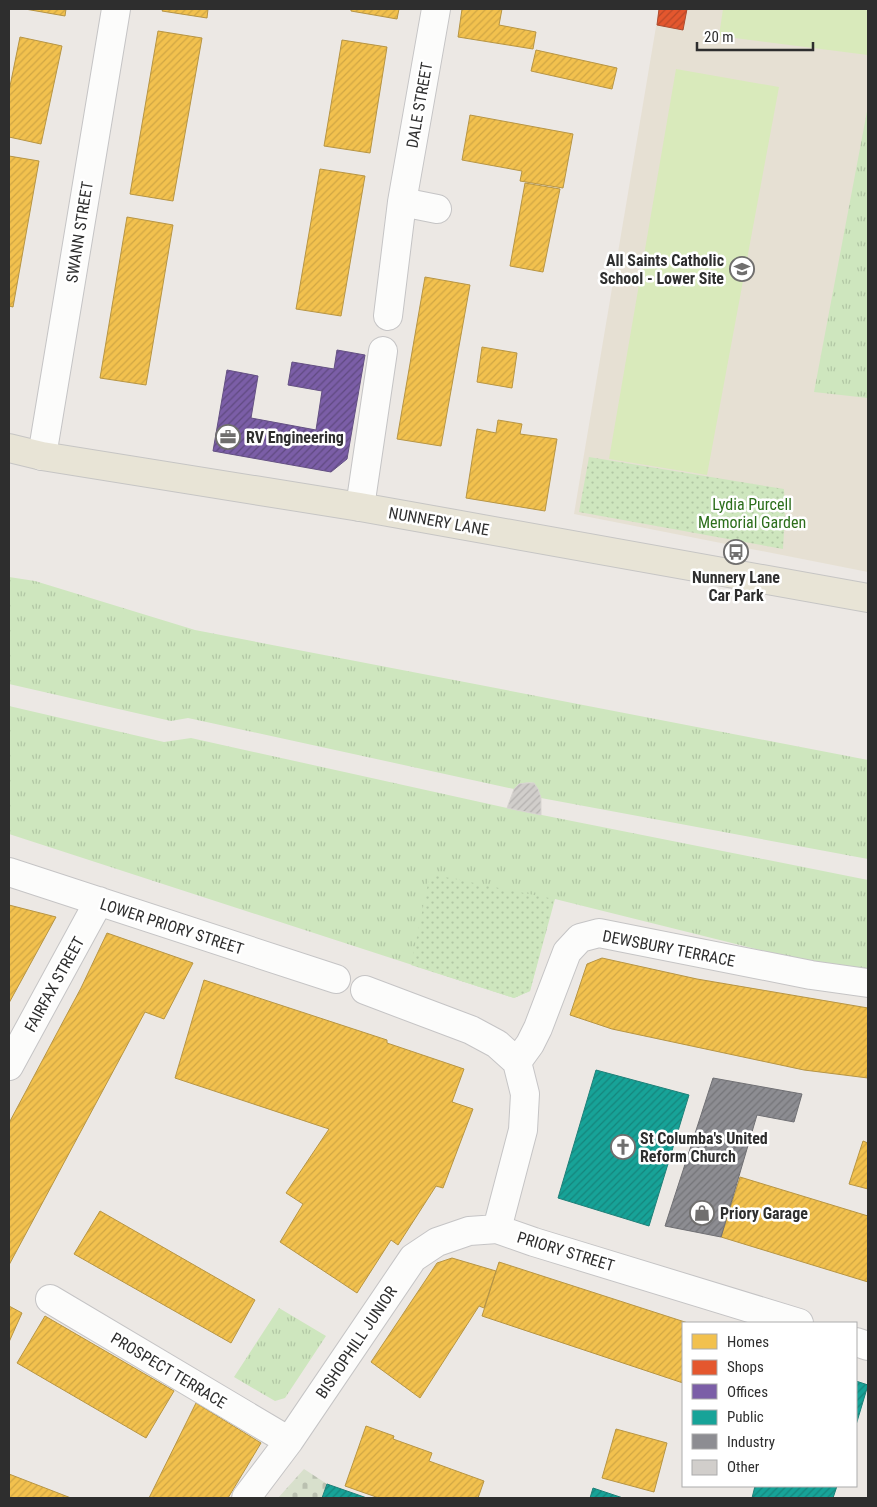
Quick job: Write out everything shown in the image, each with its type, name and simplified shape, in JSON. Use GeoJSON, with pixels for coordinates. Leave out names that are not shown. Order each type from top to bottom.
{"type":"FeatureCollection","features":[{"type":"Feature","properties":{"kind":"main road","name":"NUNNERY LANE"},"geometry":{"type":"LineString","coordinates":[[9,448],[42,456],[360,507],[868,598]]}},
{"type":"Feature","properties":{"kind":"street","name":"SWANN STREET"},"geometry":{"type":"LineString","coordinates":[[42,456],[116,9]]}},
{"type":"Feature","properties":{"kind":"street","name":"DALE STREET"},"geometry":{"type":"LineString","coordinates":[[388,316],[402,202],[436,9]]}},
{"type":"Feature","properties":{"kind":"street"},"geometry":{"type":"LineString","coordinates":[[402,202],[437,209]]}},
{"type":"Feature","properties":{"kind":"street"},"geometry":{"type":"LineString","coordinates":[[360,507],[383,351]]}},
{"type":"Feature","properties":{"kind":"street","name":"LOWER PRIORY STREET"},"geometry":{"type":"LineString","coordinates":[[9,872],[336,979]]}},
{"type":"Feature","properties":{"kind":"street","name":"FAIRFAX STREET"},"geometry":{"type":"LineString","coordinates":[[9,1066],[99,901]]}},
{"type":"Feature","properties":{"kind":"street","name":"DEWSBURY TERRACE"},"geometry":{"type":"LineString","coordinates":[[517,1062],[530,1044],[538,1028],[567,952],[580,938],[599,933],[811,976],[868,983]]}},
{"type":"Feature","properties":{"kind":"street"},"geometry":{"type":"LineString","coordinates":[[365,990],[471,1030],[498,1044],[517,1062]]}},
{"type":"Feature","properties":{"kind":"street","name":"PRIORY STREET"},"geometry":{"type":"LineString","coordinates":[[517,1062],[526,1094],[523,1130],[497,1229],[796,1322]]}},
{"type":"Feature","properties":{"kind":"street","name":"BISHOPHILL JUNIOR"},"geometry":{"type":"LineString","coordinates":[[246,1498],[289,1441],[413,1258],[437,1242],[469,1231],[497,1229]]}},
{"type":"Feature","properties":{"kind":"street","name":"PROSPECT TERRACE"},"geometry":{"type":"LineString","coordinates":[[50,1299],[289,1441]]}},
{"type":"Feature","properties":{"kind":"shaded area","name":"All Saints Catholic School - Lower Site"},"geometry":{"type":"Polygon","coordinates":[[[659,9],[868,9],[868,572],[574,514],[659,9]]]}},
{"type":"Feature","properties":{"kind":"green space"},"geometry":{"type":"Polygon","coordinates":[[[723,9],[868,9],[868,55],[719,36],[723,9]]]}},
{"type":"Feature","properties":{"kind":"green space"},"geometry":{"type":"Polygon","coordinates":[[[676,69],[779,87],[707,475],[609,459],[676,69]]]}},
{"type":"Feature","properties":{"kind":"green space"},"geometry":{"type":"Polygon","coordinates":[[[868,106],[868,398],[814,392],[868,106]]]}},
{"type":"Feature","properties":{"kind":"green space","name":"Lydia Purcell Memorial Garden"},"geometry":{"type":"Polygon","coordinates":[[[589,457],[784,489],[783,549],[579,512],[589,457]]]}},
{"type":"Feature","properties":{"kind":"green space"},"geometry":{"type":"Polygon","coordinates":[[[9,577],[35,581],[195,630],[868,760],[868,859],[541,798],[534,783],[523,783],[514,789],[188,718],[171,721],[9,684],[9,577]]]}},
{"type":"Feature","properties":{"kind":"green space"},"geometry":{"type":"Polygon","coordinates":[[[9,706],[164,742],[191,738],[507,808],[868,880],[868,971],[824,966],[555,899],[530,991],[514,998],[9,834],[9,706]]]}},
{"type":"Feature","properties":{"kind":"green space"},"geometry":{"type":"Polygon","coordinates":[[[430,874],[554,899],[530,991],[514,998],[411,965],[430,874]]]}},
{"type":"Feature","properties":{"kind":"green space"},"geometry":{"type":"Polygon","coordinates":[[[279,1308],[326,1336],[285,1398],[275,1401],[234,1377],[279,1308]]]}},
{"type":"Feature","properties":{"kind":"green space"},"geometry":{"type":"Polygon","coordinates":[[[304,1469],[327,1484],[322,1498],[278,1498],[304,1469]]]}},
{"type":"Feature","properties":{"kind":"building: Homes"},"geometry":{"type":"Polygon","coordinates":[[[25,9],[66,9],[65,16],[25,9]]]}},
{"type":"Feature","properties":{"kind":"building: Homes"},"geometry":{"type":"Polygon","coordinates":[[[163,9],[208,9],[207,18],[162,11],[163,9]]]}},
{"type":"Feature","properties":{"kind":"building: Homes"},"geometry":{"type":"Polygon","coordinates":[[[351,9],[399,9],[397,19],[351,11],[351,9]]]}},
{"type":"Feature","properties":{"kind":"building: Homes"},"geometry":{"type":"Polygon","coordinates":[[[462,9],[502,9],[499,25],[536,32],[533,49],[458,37],[462,9]]]}},
{"type":"Feature","properties":{"kind":"building: Homes"},"geometry":{"type":"Polygon","coordinates":[[[158,31],[202,38],[173,201],[130,194],[158,31]]]}},
{"type":"Feature","properties":{"kind":"building: Homes"},"geometry":{"type":"Polygon","coordinates":[[[20,37],[62,46],[41,144],[9,137],[9,91],[20,37]]]}},
{"type":"Feature","properties":{"kind":"building: Homes"},"geometry":{"type":"Polygon","coordinates":[[[342,40],[387,47],[370,153],[324,146],[342,40]]]}},
{"type":"Feature","properties":{"kind":"building: Homes"},"geometry":{"type":"Polygon","coordinates":[[[536,50],[617,68],[612,89],[531,71],[536,50]]]}},
{"type":"Feature","properties":{"kind":"building: Homes"},"geometry":{"type":"Polygon","coordinates":[[[470,115],[573,134],[563,188],[520,181],[522,171],[462,160],[470,115]]]}},
{"type":"Feature","properties":{"kind":"building: Homes"},"geometry":{"type":"Polygon","coordinates":[[[9,156],[39,161],[13,307],[9,306],[9,156]]]}},
{"type":"Feature","properties":{"kind":"building: Homes"},"geometry":{"type":"Polygon","coordinates":[[[320,169],[365,176],[341,316],[296,309],[320,169]]]}},
{"type":"Feature","properties":{"kind":"building: Homes"},"geometry":{"type":"Polygon","coordinates":[[[525,183],[560,189],[543,272],[510,266],[525,183]]]}},
{"type":"Feature","properties":{"kind":"building: Homes"},"geometry":{"type":"Polygon","coordinates":[[[127,217],[173,225],[146,385],[100,378],[127,217]]]}},
{"type":"Feature","properties":{"kind":"building: Homes"},"geometry":{"type":"Polygon","coordinates":[[[425,277],[470,285],[441,446],[397,439],[425,277]]]}},
{"type":"Feature","properties":{"kind":"building: Homes"},"geometry":{"type":"Polygon","coordinates":[[[482,347],[517,353],[512,388],[477,382],[482,347]]]}},
{"type":"Feature","properties":{"kind":"building: Homes"},"geometry":{"type":"Polygon","coordinates":[[[498,420],[522,424],[520,434],[557,439],[545,511],[466,498],[477,429],[496,433],[498,420]]]}},
{"type":"Feature","properties":{"kind":"building: Homes"},"geometry":{"type":"Polygon","coordinates":[[[9,905],[56,917],[9,1003],[9,905]]]}},
{"type":"Feature","properties":{"kind":"building: Homes"},"geometry":{"type":"Polygon","coordinates":[[[107,933],[193,963],[164,1019],[145,1012],[9,1265],[9,1123],[81,988],[107,933]]]}},
{"type":"Feature","properties":{"kind":"building: Homes"},"geometry":{"type":"Polygon","coordinates":[[[602,958],[697,979],[868,1008],[868,1078],[804,1070],[612,1029],[570,1015],[587,964],[602,958]]]}},
{"type":"Feature","properties":{"kind":"building: Homes"},"geometry":{"type":"Polygon","coordinates":[[[204,980],[387,1040],[387,1043],[464,1069],[452,1102],[473,1109],[443,1188],[436,1186],[398,1245],[391,1240],[357,1293],[280,1242],[303,1204],[286,1193],[329,1129],[175,1078],[204,980]]]}},
{"type":"Feature","properties":{"kind":"building: Homes"},"geometry":{"type":"Polygon","coordinates":[[[863,1141],[868,1143],[868,1189],[849,1184],[863,1141]]]}},
{"type":"Feature","properties":{"kind":"building: Homes"},"geometry":{"type":"Polygon","coordinates":[[[740,1177],[868,1216],[868,1282],[721,1237],[740,1177]]]}},
{"type":"Feature","properties":{"kind":"building: Homes"},"geometry":{"type":"Polygon","coordinates":[[[100,1211],[255,1300],[231,1343],[74,1254],[100,1211]]]}},
{"type":"Feature","properties":{"kind":"building: Homes"},"geometry":{"type":"Polygon","coordinates":[[[452,1258],[496,1271],[484,1308],[479,1306],[420,1398],[371,1362],[437,1263],[452,1258]]]}},
{"type":"Feature","properties":{"kind":"building: Homes"},"geometry":{"type":"Polygon","coordinates":[[[499,1262],[685,1322],[682,1322],[682,1383],[482,1316],[499,1262]]]}},
{"type":"Feature","properties":{"kind":"building: Homes"},"geometry":{"type":"Polygon","coordinates":[[[9,1306],[22,1313],[9,1342],[9,1306]]]}},
{"type":"Feature","properties":{"kind":"building: Homes"},"geometry":{"type":"Polygon","coordinates":[[[45,1316],[174,1391],[146,1438],[17,1363],[45,1316]]]}},
{"type":"Feature","properties":{"kind":"building: Homes"},"geometry":{"type":"Polygon","coordinates":[[[196,1403],[261,1443],[228,1498],[149,1498],[196,1403]]]}},
{"type":"Feature","properties":{"kind":"building: Homes"},"geometry":{"type":"Polygon","coordinates":[[[366,1426],[394,1436],[393,1439],[432,1453],[429,1461],[484,1481],[478,1498],[379,1498],[345,1486],[366,1426]]]}},
{"type":"Feature","properties":{"kind":"building: Homes"},"geometry":{"type":"Polygon","coordinates":[[[616,1429],[667,1443],[654,1492],[602,1478],[616,1429]]]}},
{"type":"Feature","properties":{"kind":"building: Homes"},"geometry":{"type":"Polygon","coordinates":[[[9,1474],[71,1498],[9,1498],[9,1474]]]}},
{"type":"Feature","properties":{"kind":"building: Shops"},"geometry":{"type":"Polygon","coordinates":[[[659,9],[687,9],[683,30],[657,25],[659,9]]]}},
{"type":"Feature","properties":{"kind":"building: Offices"},"geometry":{"type":"Polygon","coordinates":[[[337,350],[365,355],[347,459],[331,472],[213,451],[227,370],[258,376],[251,418],[316,430],[322,391],[288,385],[292,362],[334,369],[337,350]]]}},
{"type":"Feature","properties":{"kind":"building: Public","name":"St Columba's United Reform Church"},"geometry":{"type":"Polygon","coordinates":[[[596,1070],[689,1095],[649,1226],[558,1198],[596,1070]]]}},
{"type":"Feature","properties":{"kind":"building: Public"},"geometry":{"type":"Polygon","coordinates":[[[857,1381],[868,1385],[857,1422],[857,1381]]]}},
{"type":"Feature","properties":{"kind":"building: Public"},"geometry":{"type":"Polygon","coordinates":[[[327,1484],[367,1498],[322,1498],[327,1484]]]}},
{"type":"Feature","properties":{"kind":"building: Public"},"geometry":{"type":"Polygon","coordinates":[[[755,1487],[837,1487],[833,1498],[752,1498],[755,1487]]]}},
{"type":"Feature","properties":{"kind":"building: Public"},"geometry":{"type":"Polygon","coordinates":[[[593,1488],[623,1498],[590,1498],[593,1488]]]}},
{"type":"Feature","properties":{"kind":"building: Industry"},"geometry":{"type":"Polygon","coordinates":[[[713,1078],[802,1094],[794,1122],[757,1115],[721,1237],[665,1226],[713,1078]]]}},
{"type":"Feature","properties":{"kind":"building: Other"},"geometry":{"type":"Polygon","coordinates":[[[534,783],[538,789],[541,798],[541,815],[507,808],[514,789],[519,784],[534,783]]]}},
{"type":"Feature","properties":{"kind":"place","name":"All Saints Catholic School - Lower Site"},"geometry":{"type":"Point","coordinates":[742,269]}},
{"type":"Feature","properties":{"kind":"place","name":"RV Engineering"},"geometry":{"type":"Point","coordinates":[228,437]}},
{"type":"Feature","properties":{"kind":"place","name":"Nunnery Lane Car Park"},"geometry":{"type":"Point","coordinates":[736,552]}},
{"type":"Feature","properties":{"kind":"place","name":"St Columba's United Reform Church"},"geometry":{"type":"Point","coordinates":[623,1147]}},
{"type":"Feature","properties":{"kind":"place","name":"Priory Garage"},"geometry":{"type":"Point","coordinates":[702,1213]}}]}
